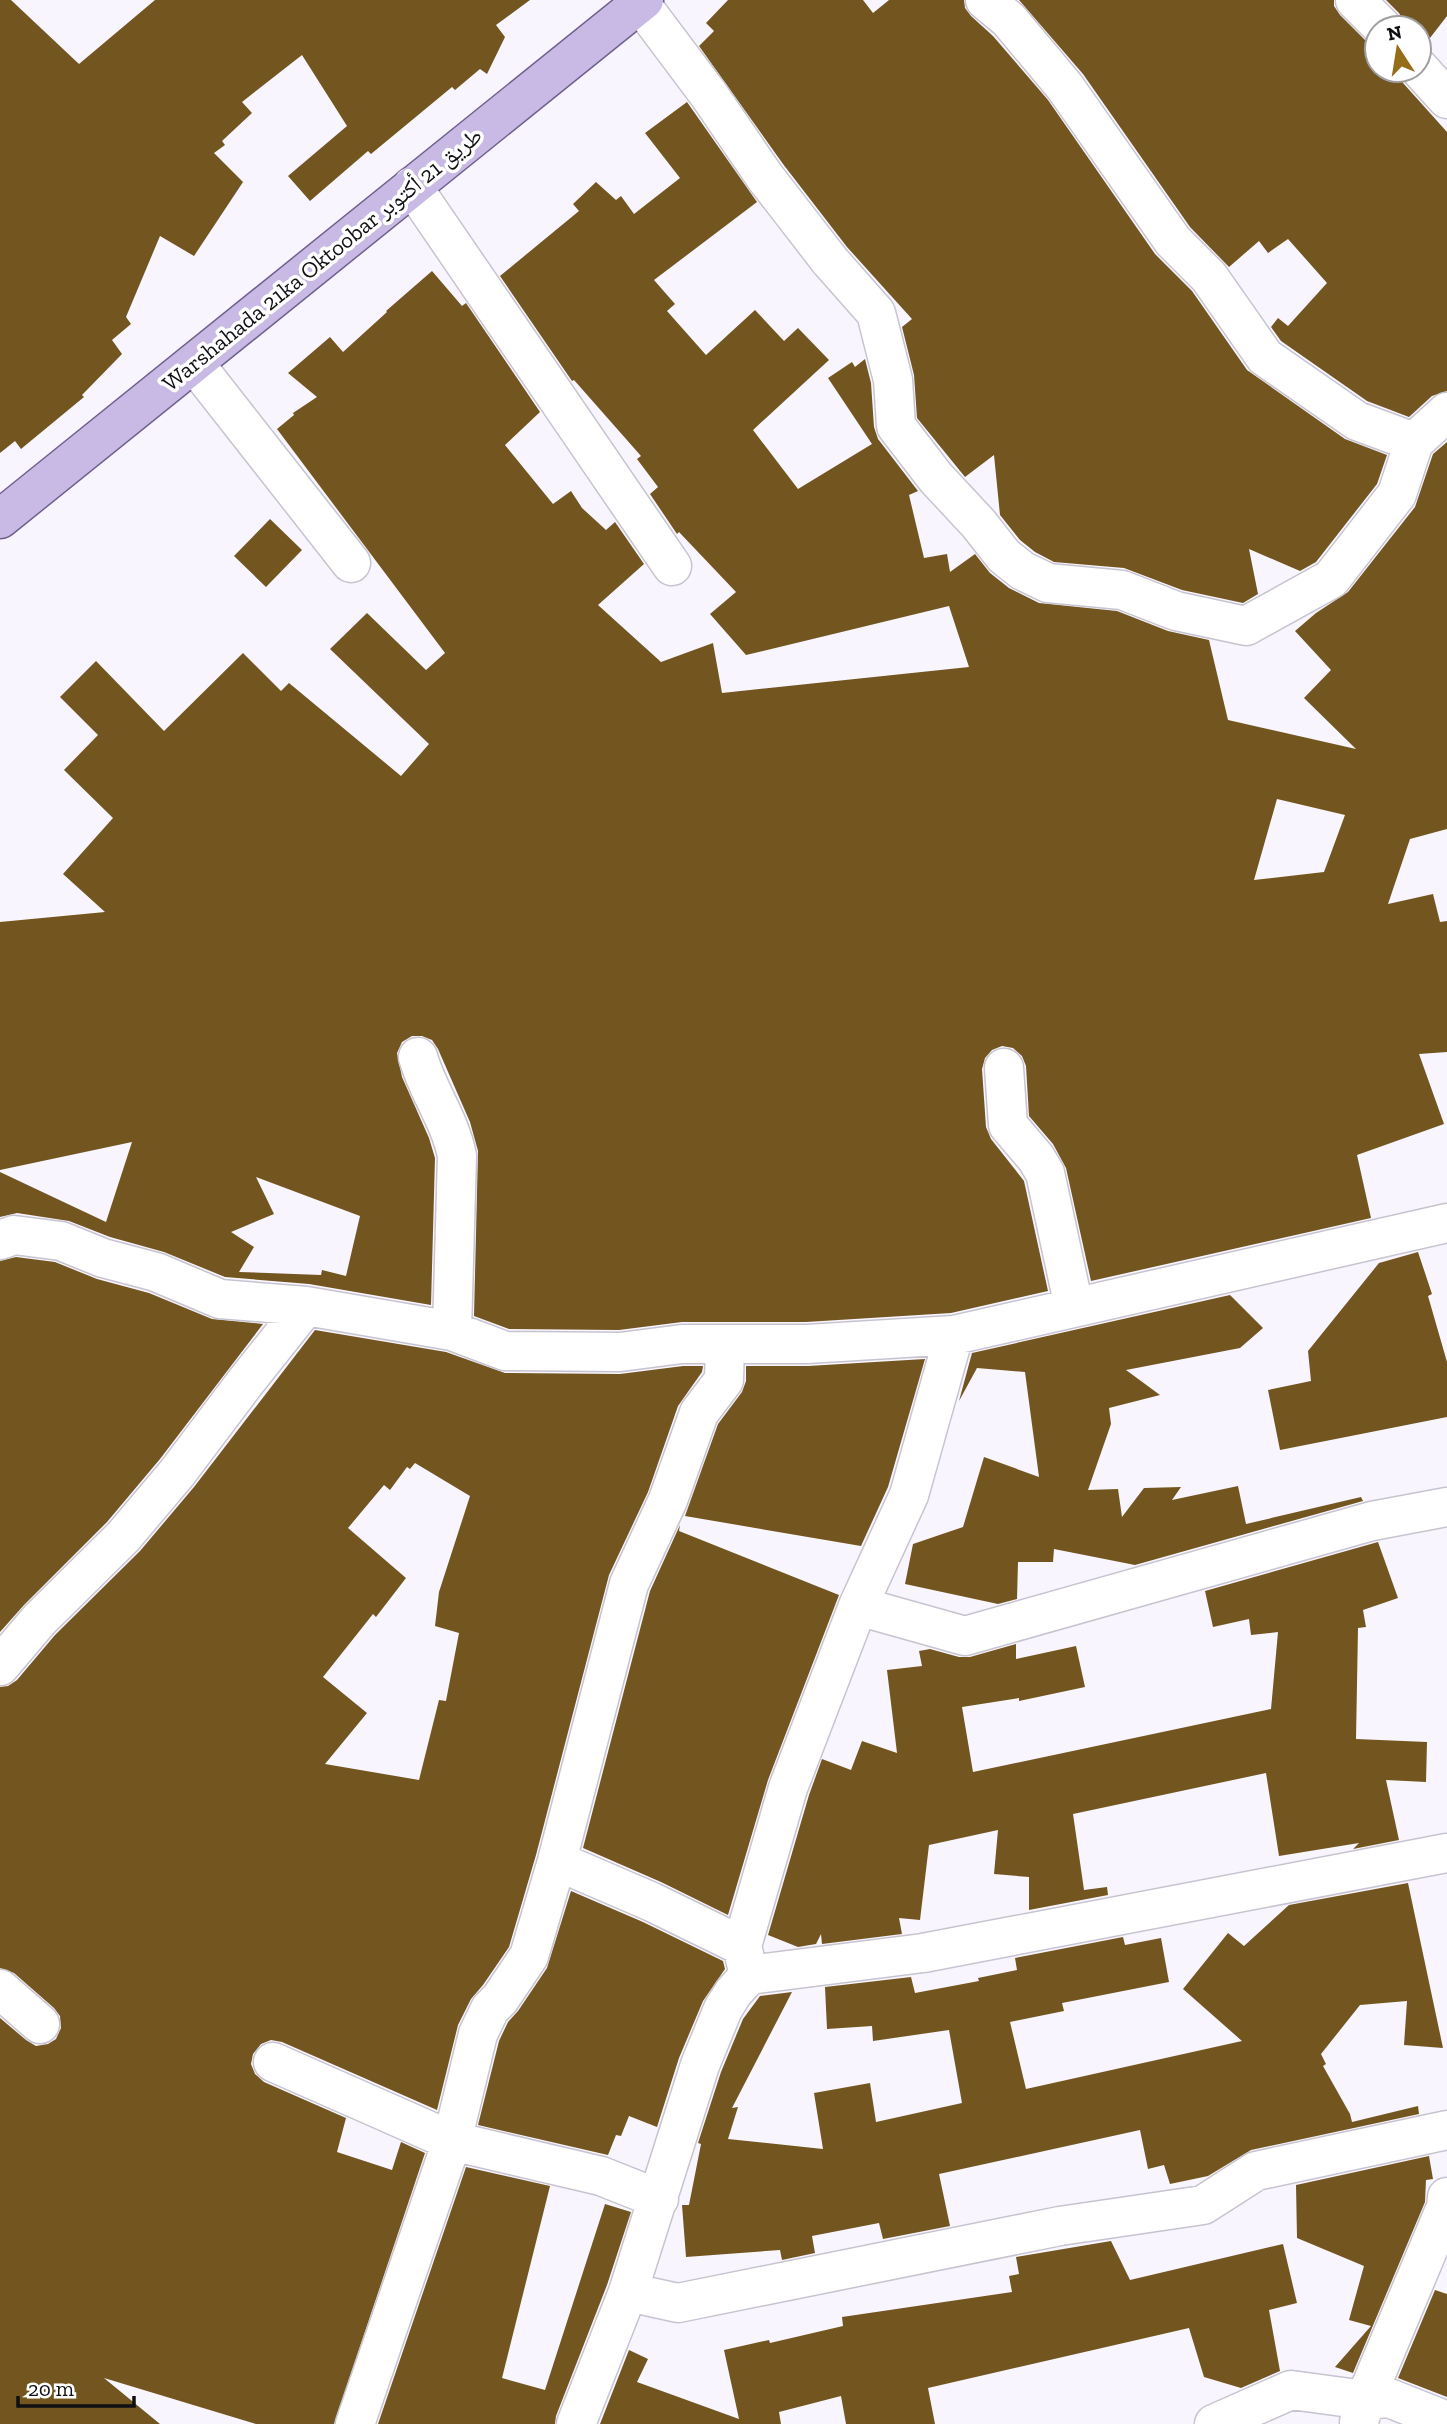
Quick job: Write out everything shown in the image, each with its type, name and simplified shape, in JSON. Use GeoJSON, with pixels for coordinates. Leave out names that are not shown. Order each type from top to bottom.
{"type":"FeatureCollection","features":[{"type":"Feature","properties":{"kind":"main road","name":"Warshahada 21ka Oktoobar طريق 21 أكتوبر"},"geometry":{"type":"LineString","coordinates":[[0,519],[642,2]]}},
{"type":"Feature","properties":{"kind":"street"},"geometry":{"type":"LineString","coordinates":[[985,0],[1009,20],[1065,87],[1173,241],[1209,277],[1265,358],[1357,421],[1414,443]]}},
{"type":"Feature","properties":{"kind":"street"},"geometry":{"type":"LineString","coordinates":[[1355,0],[1370,14]]}},
{"type":"Feature","properties":{"kind":"street"},"geometry":{"type":"LineString","coordinates":[[642,2],[773,187],[830,261],[876,313],[893,380],[896,426],[936,478],[1004,556],[1023,571],[1048,583],[1122,590],[1176,611],[1245,626],[1331,579],[1397,494],[1414,443],[1447,412]]}},
{"type":"Feature","properties":{"kind":"street"},"geometry":{"type":"LineString","coordinates":[[1433,84],[1447,99]]}},
{"type":"Feature","properties":{"kind":"street"},"geometry":{"type":"LineString","coordinates":[[412,186],[672,566]]}},
{"type":"Feature","properties":{"kind":"street"},"geometry":{"type":"LineString","coordinates":[[194,363],[351,563]]}},
{"type":"Feature","properties":{"kind":"street"},"geometry":{"type":"LineString","coordinates":[[418,1057],[425,1081],[453,1134],[457,1156],[452,1331]]}},
{"type":"Feature","properties":{"kind":"street"},"geometry":{"type":"LineString","coordinates":[[1004,1068],[1008,1125],[1045,1173],[1074,1307]]}},
{"type":"Feature","properties":{"kind":"street"},"geometry":{"type":"LineString","coordinates":[[0,1240],[14,1235],[61,1241],[103,1258],[156,1272],[219,1299],[306,1306],[452,1331],[505,1351],[620,1352],[682,1344],[807,1345],[954,1335],[1447,1223]]}},
{"type":"Feature","properties":{"kind":"street"},"geometry":{"type":"LineString","coordinates":[[0,1666],[39,1620],[132,1527],[306,1306]]}},
{"type":"Feature","properties":{"kind":"street"},"geometry":{"type":"LineString","coordinates":[[576,2424],[628,2292],[700,2065],[746,1961],[788,1788],[858,1606],[909,1495],[954,1335]]}},
{"type":"Feature","properties":{"kind":"street"},"geometry":{"type":"LineString","coordinates":[[355,2424],[433,2189],[452,2141],[478,2034],[490,2009],[529,1956],[557,1861],[629,1584],[668,1500],[699,1413],[724,1380],[725,1344]]}},
{"type":"Feature","properties":{"kind":"street"},"geometry":{"type":"LineString","coordinates":[[858,1606],[965,1636],[1372,1521],[1447,1507]]}},
{"type":"Feature","properties":{"kind":"street"},"geometry":{"type":"LineString","coordinates":[[557,1861],[652,1902],[746,1961],[923,1953],[1447,1853]]}},
{"type":"Feature","properties":{"kind":"street"},"geometry":{"type":"LineString","coordinates":[[0,1989],[40,2024]]}},
{"type":"Feature","properties":{"kind":"street"},"geometry":{"type":"LineString","coordinates":[[273,2062],[452,2141],[601,2176],[659,2199]]}},
{"type":"Feature","properties":{"kind":"street"},"geometry":{"type":"LineString","coordinates":[[628,2292],[678,2303],[1060,2226],[1203,2205],[1255,2171],[1447,2130]]}},
{"type":"Feature","properties":{"kind":"street"},"geometry":{"type":"LineString","coordinates":[[1362,2412],[1447,2204]]}},
{"type":"Feature","properties":{"kind":"street"},"geometry":{"type":"LineString","coordinates":[[1214,2424],[1292,2390],[1362,2412],[1389,2398],[1447,2421]]}},
{"type":"Feature","properties":{"kind":"building"},"geometry":{"type":"Polygon","coordinates":[[[0,0],[11,0],[79,64],[155,0],[530,0],[496,25],[505,37],[487,74],[480,69],[455,90],[452,87],[371,154],[368,151],[310,201],[288,176],[347,126],[302,55],[242,102],[252,113],[222,141],[225,145],[214,153],[243,182],[194,256],[160,236],[126,317],[131,324],[112,340],[122,354],[82,395],[84,397],[21,449],[15,441],[0,453],[0,0]]]}},
{"type":"Feature","properties":{"kind":"building"},"geometry":{"type":"Polygon","coordinates":[[[728,0],[863,0],[873,13],[889,0],[964,0],[965,8],[971,16],[993,36],[1048,100],[1155,254],[1192,291],[1247,370],[1345,439],[1387,455],[1377,484],[1316,562],[1300,571],[1249,549],[1258,594],[1243,603],[1182,590],[1124,568],[1054,562],[1020,540],[1000,515],[994,455],[965,477],[917,418],[914,375],[902,327],[912,319],[847,247],[783,164],[699,46],[714,31],[706,23],[728,0]]]}},
{"type":"Feature","properties":{"kind":"building"},"geometry":{"type":"Polygon","coordinates":[[[1019,0],[1334,0],[1334,6],[1340,15],[1363,38],[1363,84],[1404,84],[1447,132],[1447,391],[1432,396],[1409,417],[1367,401],[1281,341],[1271,327],[1278,318],[1288,326],[1327,283],[1288,239],[1268,253],[1259,241],[1229,267],[1190,227],[1083,74],[1019,0]]]}},
{"type":"Feature","properties":{"kind":"building"},"geometry":{"type":"Polygon","coordinates":[[[1386,0],[1447,0],[1447,16],[1433,34],[1433,14],[1399,13],[1386,0]]]}},
{"type":"Feature","properties":{"kind":"building"},"geometry":{"type":"Polygon","coordinates":[[[687,102],[757,202],[654,280],[675,304],[667,311],[706,355],[755,310],[784,341],[798,328],[829,360],[753,430],[798,489],[872,444],[828,378],[852,362],[855,367],[865,359],[878,439],[918,491],[909,495],[924,558],[947,554],[950,572],[975,554],[990,573],[1009,588],[1039,603],[1117,611],[1168,631],[1209,640],[1228,720],[1356,749],[1304,698],[1331,670],[1295,631],[1348,592],[1415,507],[1433,454],[1447,442],[1447,829],[1410,839],[1388,904],[1433,894],[1440,922],[1447,921],[1447,1052],[1419,1054],[1444,1124],[1357,1155],[1371,1218],[1091,1281],[1066,1168],[1053,1144],[1029,1116],[1026,1066],[1022,1056],[1013,1048],[1002,1046],[992,1050],[985,1058],[982,1069],[986,1127],[991,1139],[1024,1181],[1048,1291],[951,1313],[806,1322],[682,1322],[619,1330],[509,1329],[474,1316],[478,1151],[470,1122],[438,1049],[432,1040],[422,1036],[412,1036],[402,1042],[397,1053],[402,1077],[435,1158],[431,1305],[309,1284],[225,1277],[164,1252],[110,1237],[69,1221],[17,1213],[0,1217],[0,1172],[106,1222],[132,1142],[0,1170],[0,922],[105,912],[63,874],[113,818],[64,770],[98,735],[60,697],[96,661],[164,731],[243,653],[281,691],[289,683],[401,776],[429,744],[330,649],[367,613],[426,670],[445,653],[277,429],[294,415],[293,413],[317,397],[288,373],[330,337],[343,352],[432,271],[462,306],[466,303],[540,412],[505,445],[553,504],[571,491],[582,508],[606,530],[615,522],[644,564],[598,605],[661,662],[713,643],[722,693],[969,667],[949,606],[746,655],[710,614],[736,592],[679,532],[677,534],[650,494],[658,487],[637,459],[641,456],[574,380],[572,381],[500,276],[579,211],[573,204],[596,182],[616,200],[621,196],[634,214],[680,178],[645,133],[687,102]],[[1277,799],[1254,880],[1324,872],[1345,815],[1277,799]],[[256,1177],[274,1214],[231,1232],[254,1247],[239,1272],[321,1275],[322,1270],[346,1276],[360,1216],[256,1177]]]}},
{"type":"Feature","properties":{"kind":"building"},"geometry":{"type":"Polygon","coordinates":[[[270,519],[302,550],[266,587],[234,556],[270,519]]]}},
{"type":"Feature","properties":{"kind":"building"},"geometry":{"type":"Polygon","coordinates":[[[1418,1252],[1432,1294],[1428,1296],[1447,1362],[1447,1417],[1280,1450],[1268,1390],[1311,1381],[1308,1351],[1379,1263],[1418,1252]]]}},
{"type":"Feature","properties":{"kind":"building"},"geometry":{"type":"Polygon","coordinates":[[[16,1257],[55,1262],[97,1279],[149,1293],[212,1319],[263,1324],[160,1459],[107,1522],[0,1632],[0,1261],[16,1257]]]}},
{"type":"Feature","properties":{"kind":"building"},"geometry":{"type":"Polygon","coordinates":[[[1230,1295],[1263,1328],[1240,1348],[1126,1370],[1160,1395],[1109,1408],[1111,1424],[1088,1490],[1118,1489],[1122,1517],[1144,1488],[1181,1487],[1172,1500],[1238,1486],[1246,1524],[1361,1497],[1363,1501],[1135,1565],[1054,1549],[1053,1562],[1018,1562],[1017,1599],[998,1604],[905,1584],[913,1544],[963,1527],[984,1457],[1039,1477],[1025,1372],[977,1368],[959,1401],[972,1353],[1230,1295]]]}},
{"type":"Feature","properties":{"kind":"building"},"geometry":{"type":"Polygon","coordinates":[[[315,1330],[446,1352],[505,1373],[620,1374],[703,1366],[702,1372],[678,1406],[648,1492],[609,1575],[536,1855],[509,1947],[471,1999],[458,2025],[437,2110],[282,2042],[271,2040],[261,2044],[253,2054],[251,2064],[255,2074],[264,2082],[346,2118],[337,2152],[392,2170],[401,2142],[425,2153],[334,2424],[256,2424],[104,2378],[160,2424],[0,2424],[0,2018],[36,2046],[56,2039],[61,2028],[60,2016],[54,2008],[14,1973],[0,1968],[0,1687],[8,1686],[17,1680],[55,1635],[140,1551],[194,1487],[315,1330]],[[415,1463],[410,1469],[407,1467],[390,1490],[384,1485],[348,1528],[406,1578],[376,1617],[373,1614],[323,1677],[367,1713],[325,1764],[419,1780],[439,1700],[446,1701],[459,1633],[435,1626],[439,1592],[470,1496],[415,1463]]]}},
{"type":"Feature","properties":{"kind":"building"},"geometry":{"type":"Polygon","coordinates":[[[925,1359],[888,1487],[861,1546],[685,1516],[718,1424],[742,1392],[746,1381],[746,1366],[808,1366],[925,1359]]]}},
{"type":"Feature","properties":{"kind":"building"},"geometry":{"type":"Polygon","coordinates":[[[680,1525],[679,1531],[839,1595],[768,1780],[728,1915],[583,1848],[650,1591],[680,1525]]]}},
{"type":"Feature","properties":{"kind":"building"},"geometry":{"type":"Polygon","coordinates":[[[1378,1542],[1398,1598],[1363,1610],[1366,1627],[1358,1628],[1356,1739],[1427,1742],[1426,1782],[1386,1780],[1399,1840],[1353,1849],[1359,1843],[1279,1856],[1266,1773],[1073,1814],[1084,1890],[1107,1887],[1108,1895],[1029,1910],[1029,1877],[994,1874],[998,1830],[929,1845],[920,1920],[899,1918],[902,1934],[822,1944],[821,1934],[816,1944],[798,1947],[768,1935],[822,1759],[851,1770],[862,1741],[897,1753],[887,1670],[922,1666],[919,1651],[930,1649],[959,1657],[970,1657],[1016,1644],[1016,1659],[1076,1646],[1085,1687],[1019,1701],[1019,1698],[962,1707],[973,1772],[1271,1709],[1278,1632],[1251,1635],[1249,1619],[1213,1627],[1205,1591],[1378,1542]]]}},
{"type":"Feature","properties":{"kind":"building"},"geometry":{"type":"Polygon","coordinates":[[[1408,1883],[1443,2048],[1404,2045],[1407,2001],[1360,2005],[1321,2054],[1326,2064],[1323,2066],[1352,2122],[1418,2106],[1419,2114],[1251,2150],[1208,2176],[1170,2184],[1164,2165],[1148,2169],[1140,2130],[939,2174],[950,2226],[883,2239],[879,2223],[812,2236],[815,2253],[782,2260],[780,2250],[686,2257],[682,2205],[689,2205],[701,2144],[698,2143],[721,2072],[743,2019],[760,1996],[792,1992],[732,2108],[738,2107],[728,2139],[823,2149],[814,2093],[870,2083],[876,2122],[962,2103],[949,2030],[873,2041],[872,2026],[827,2029],[825,1987],[911,1977],[915,1993],[979,1981],[978,1978],[1017,1970],[1015,1958],[1123,1937],[1125,1945],[1161,1938],[1169,1982],[1062,2003],[1064,2011],[1010,2022],[1026,2089],[1242,2041],[1183,1989],[1228,1933],[1244,1946],[1289,1905],[1408,1883]]]}},
{"type":"Feature","properties":{"kind":"building"},"geometry":{"type":"Polygon","coordinates":[[[571,1891],[723,1961],[725,1969],[703,2001],[679,2058],[657,2127],[629,2116],[621,2136],[616,2135],[608,2155],[478,2125],[499,2041],[508,2022],[547,1968],[571,1891]]]}},
{"type":"Feature","properties":{"kind":"building"},"geometry":{"type":"Polygon","coordinates":[[[1429,2156],[1433,2179],[1426,2180],[1425,2202],[1353,2373],[1335,2367],[1371,2326],[1349,2320],[1364,2266],[1297,2238],[1296,2185],[1429,2156]]]}},
{"type":"Feature","properties":{"kind":"building"},"geometry":{"type":"Polygon","coordinates":[[[466,2167],[550,2186],[502,2378],[545,2390],[605,2204],[631,2212],[555,2424],[378,2424],[466,2167]]]}},
{"type":"Feature","properties":{"kind":"building"},"geometry":{"type":"Polygon","coordinates":[[[1111,2241],[1130,2280],[1283,2244],[1297,2303],[1269,2310],[1280,2371],[1241,2388],[1204,2377],[1189,2328],[928,2388],[935,2424],[846,2424],[841,2396],[779,2412],[781,2424],[600,2424],[629,2350],[648,2359],[637,2382],[739,2419],[724,2350],[769,2340],[770,2343],[843,2326],[842,2317],[1012,2292],[1009,2276],[1019,2274],[1016,2257],[1111,2241]]]}},
{"type":"Feature","properties":{"kind":"building"},"geometry":{"type":"Polygon","coordinates":[[[1435,2290],[1447,2294],[1447,2397],[1398,2378],[1435,2290]]]}}]}
